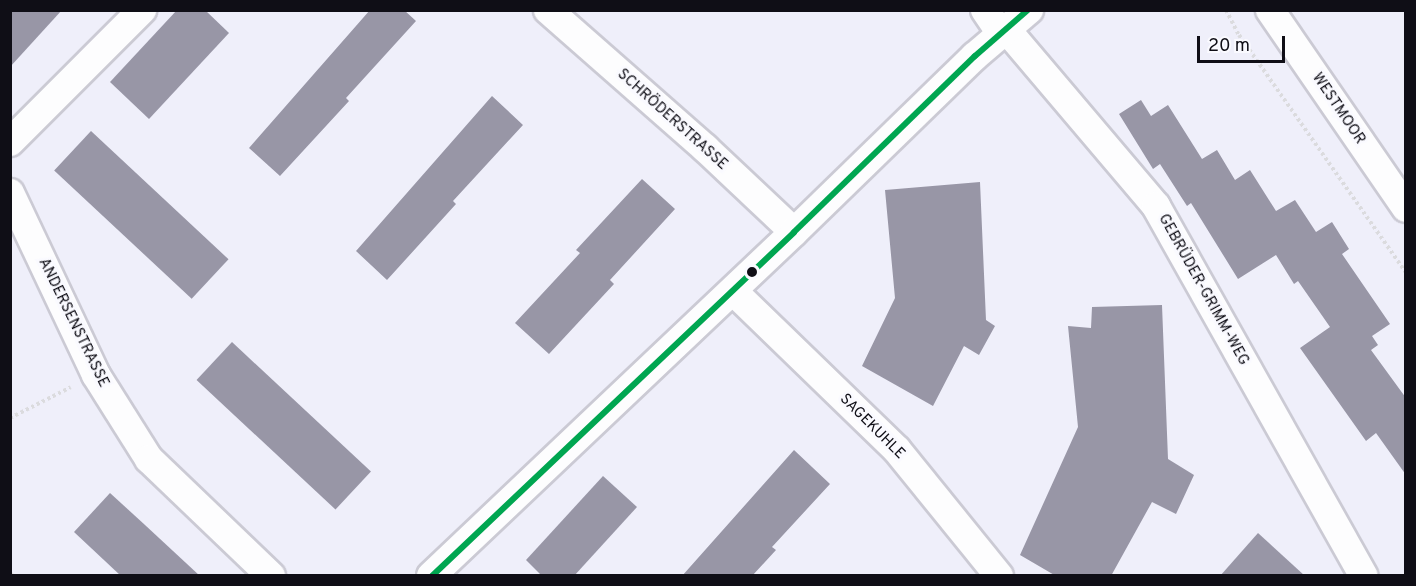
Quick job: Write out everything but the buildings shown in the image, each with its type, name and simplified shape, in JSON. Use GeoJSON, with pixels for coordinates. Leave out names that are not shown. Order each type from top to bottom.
{"type":"FeatureCollection","features":[{"type":"Feature","properties":{"kind":"street"},"geometry":{"type":"LineString","coordinates":[[10,142],[142,10]]}},
{"type":"Feature","properties":{"kind":"street","name":"SCHRÖDERSTRASSE"},"geometry":{"type":"LineString","coordinates":[[548,10],[705,148],[794,232]]}},
{"type":"Feature","properties":{"kind":"street","name":"GEBRÜDER-GRIMM-WEG"},"geometry":{"type":"LineString","coordinates":[[985,10],[1155,206],[1364,576]]}},
{"type":"Feature","properties":{"kind":"street"},"geometry":{"type":"LineString","coordinates":[[431,576],[1029,10]]}},
{"type":"Feature","properties":{"kind":"street","name":"WESTMOOR"},"geometry":{"type":"LineString","coordinates":[[1270,10],[1406,208]]}},
{"type":"Feature","properties":{"kind":"street","name":"ANDERSENSTRASSE"},"geometry":{"type":"LineString","coordinates":[[10,193],[96,375],[149,459],[271,576]]}},
{"type":"Feature","properties":{"kind":"street","name":"SAGEKUHLE"},"geometry":{"type":"LineString","coordinates":[[733,291],[897,450],[999,576]]}},
{"type":"Feature","properties":{"kind":"path"},"geometry":{"type":"LineString","coordinates":[[1226,10],[1239,35],[1406,273]]}},
{"type":"Feature","properties":{"kind":"path"},"geometry":{"type":"LineString","coordinates":[[10,418],[96,375]]}},
{"type":"Feature","properties":{"kind":"transit line"},"geometry":{"type":"LineString","coordinates":[[432,576],[794,232],[975,56],[1028,10]]}}]}
